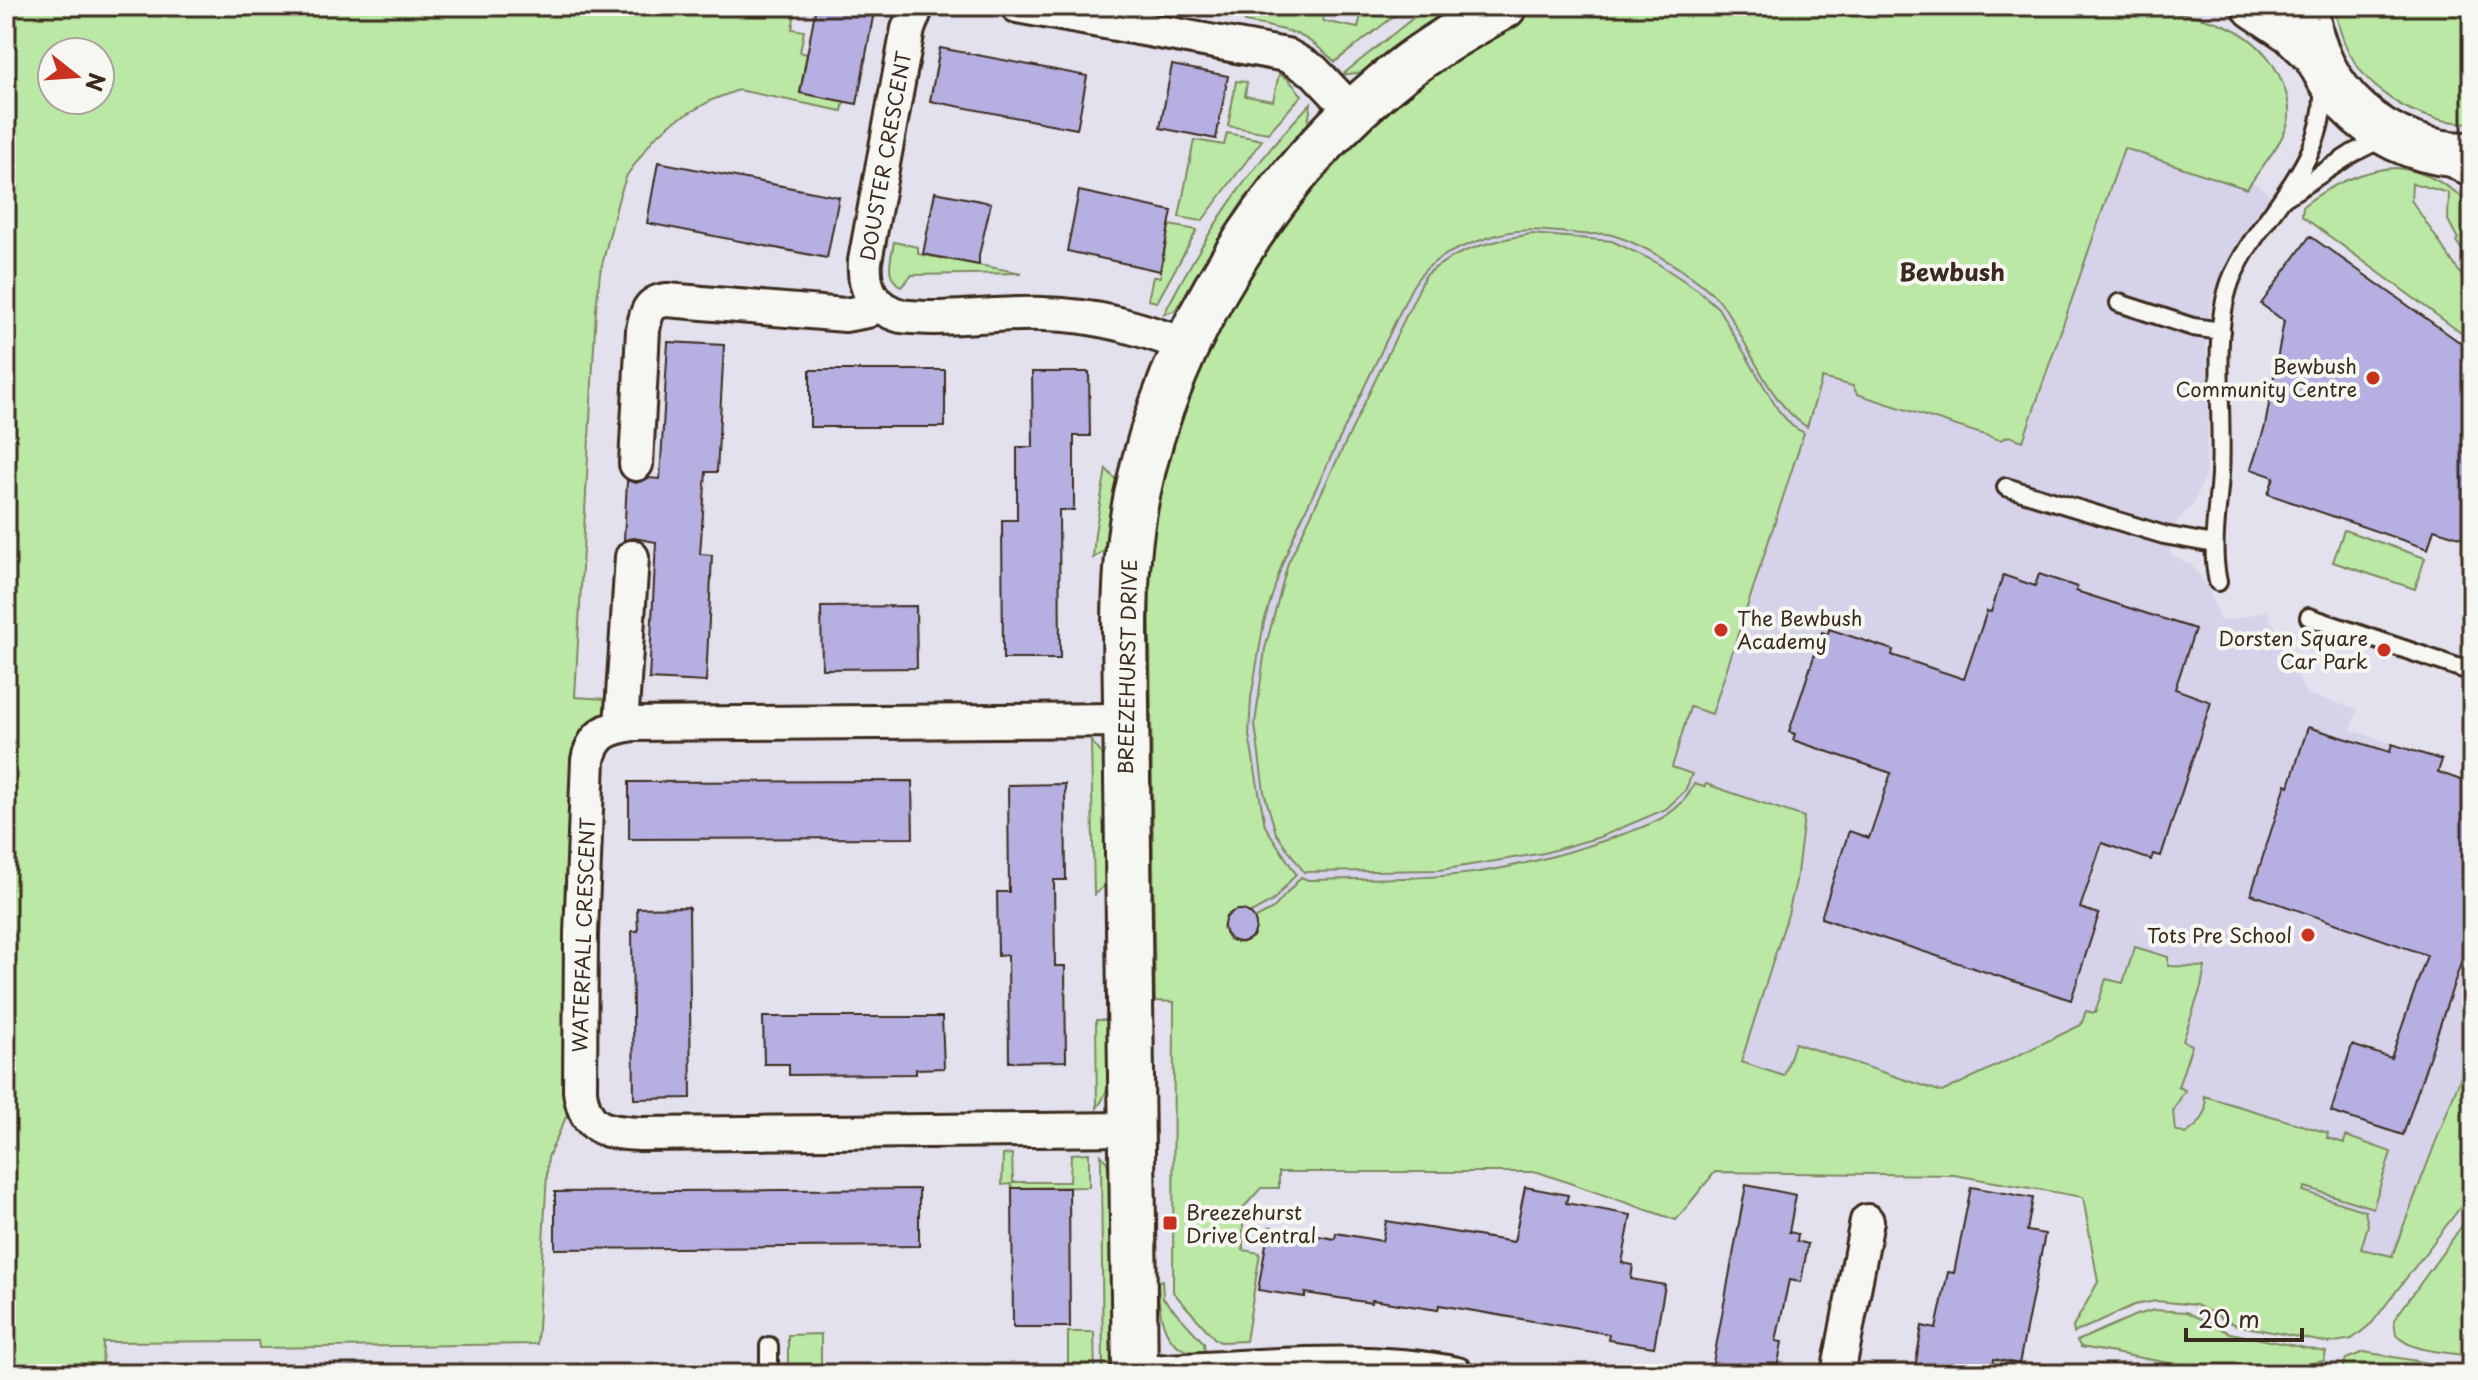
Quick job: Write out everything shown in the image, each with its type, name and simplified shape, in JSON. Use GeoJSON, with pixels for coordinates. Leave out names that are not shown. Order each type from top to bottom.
{"type":"FeatureCollection","features":[{"type":"Feature","properties":{"kind":"street","name":"DOUSTER CRESCENT"},"geometry":{"type":"LineString","coordinates":[[878,304],[865,285],[865,261],[908,29],[917,6]]}},
{"type":"Feature","properties":{"kind":"street"},"geometry":{"type":"LineString","coordinates":[[1017,6],[1286,55],[1314,71],[1353,112]]}},
{"type":"Feature","properties":{"kind":"street","name":"BREEZEHURST DRIVE"},"geometry":{"type":"LineString","coordinates":[[1135,1373],[1125,720],[1126,579],[1133,514],[1150,444],[1188,346],[1235,256],[1266,209],[1320,145],[1353,112],[1404,69],[1504,6]]}},
{"type":"Feature","properties":{"kind":"street"},"geometry":{"type":"LineString","coordinates":[[2255,6],[2292,31],[2319,60],[2349,105],[2368,123],[2405,142],[2447,154],[2472,155]]}},
{"type":"Feature","properties":{"kind":"street"},"geometry":{"type":"LineString","coordinates":[[2306,6],[2311,40],[2319,60]]}},
{"type":"Feature","properties":{"kind":"street"},"geometry":{"type":"LineString","coordinates":[[636,464],[643,330],[651,304],[667,300],[845,315],[867,311],[878,304],[893,314],[911,318],[1041,313],[1122,322],[1188,346]]}},
{"type":"Feature","properties":{"kind":"street"},"geometry":{"type":"LineString","coordinates":[[632,557],[621,726],[1125,720]]}},
{"type":"Feature","properties":{"kind":"street","name":"WATERFALL CRESCENT"},"geometry":{"type":"LineString","coordinates":[[621,726],[607,729],[597,736],[588,760],[581,934],[580,1091],[585,1113],[595,1126],[620,1133],[674,1134],[1130,1129]]}},
{"type":"Feature","properties":{"kind":"street"},"geometry":{"type":"LineString","coordinates":[[1838,1374],[1867,1221]]}},
{"type":"Feature","properties":{"kind":"street"},"geometry":{"type":"LineString","coordinates":[[1135,1373],[1338,1365],[1414,1367],[1448,1373]]}},
{"type":"Feature","properties":{"kind":"lane"},"geometry":{"type":"LineString","coordinates":[[2218,582],[2214,544],[2220,475],[2224,301],[2252,241],[2285,197],[2312,146],[2320,124],[2323,96],[2319,60]]}},
{"type":"Feature","properties":{"kind":"lane"},"geometry":{"type":"LineString","coordinates":[[2285,197],[2353,153],[2405,142],[2472,181]]}},
{"type":"Feature","properties":{"kind":"lane"},"geometry":{"type":"LineString","coordinates":[[2119,303],[2193,327],[2221,331]]}},
{"type":"Feature","properties":{"kind":"lane"},"geometry":{"type":"LineString","coordinates":[[2006,487],[2164,535],[2214,544]]}},
{"type":"Feature","properties":{"kind":"lane"},"geometry":{"type":"LineString","coordinates":[[2309,617],[2472,672]]}},
{"type":"Feature","properties":{"kind":"lane"},"geometry":{"type":"LineString","coordinates":[[769,1346],[769,1374]]}},
{"type":"Feature","properties":{"kind":"shaded area","name":"The Bewbush Academy"},"geometry":{"type":"Polygon","coordinates":[[[1717,141],[1799,371],[1853,386],[2089,247],[2124,148],[2246,189],[2252,181],[2270,195],[2229,257],[2211,300],[2206,338],[2208,421],[2205,476],[2192,507],[2178,518],[2170,553],[2191,565],[2199,574],[2208,587],[2220,622],[2267,611],[2306,694],[2357,709],[2351,730],[2442,760],[2438,773],[2472,784],[2472,1047],[2392,1256],[2109,1183],[1668,1143],[1195,1178],[1183,690],[1307,300],[1717,141]]]}},
{"type":"Feature","properties":{"kind":"green space"},"geometry":{"type":"Polygon","coordinates":[[[6,6],[691,6],[706,11],[707,6],[796,6],[792,29],[804,31],[800,52],[807,54],[800,93],[844,101],[842,111],[738,90],[712,100],[673,122],[654,138],[627,175],[600,273],[575,697],[607,699],[606,713],[586,728],[576,750],[564,1088],[567,1115],[548,1157],[537,1344],[259,1348],[258,1341],[103,1342],[102,1374],[6,1374],[6,6]]]}},
{"type":"Feature","properties":{"kind":"green space"},"geometry":{"type":"Polygon","coordinates":[[[1286,6],[1324,8],[1323,21],[1358,28],[1363,6],[1407,6],[1335,62],[1304,37],[1245,22],[1248,7],[1284,14],[1286,6]]]}},
{"type":"Feature","properties":{"kind":"green space"},"geometry":{"type":"Polygon","coordinates":[[[1428,6],[1452,6],[1363,72],[1342,75],[1428,6]]]}},
{"type":"Feature","properties":{"kind":"green space"},"geometry":{"type":"Polygon","coordinates":[[[1545,6],[2126,6],[2173,12],[2218,22],[2256,44],[2271,61],[2283,84],[2289,115],[2279,142],[2247,189],[2124,148],[2023,441],[2009,436],[2000,440],[1857,394],[1853,386],[1822,378],[1807,427],[1794,417],[1771,389],[1716,297],[1673,265],[1640,246],[1612,235],[1540,230],[1508,232],[1458,249],[1435,262],[1425,270],[1409,293],[1298,526],[1264,622],[1251,698],[1249,735],[1265,826],[1296,874],[1273,901],[1251,913],[1237,910],[1226,916],[1223,928],[1229,940],[1242,943],[1253,937],[1254,919],[1273,909],[1301,877],[1308,880],[1432,877],[1527,863],[1649,824],[1680,804],[1694,784],[1704,787],[1706,784],[1804,817],[1796,881],[1788,914],[1741,1062],[1784,1076],[1795,1043],[1942,1092],[2081,1025],[2086,1011],[2095,1013],[2106,979],[2123,983],[2135,947],[2168,957],[2168,966],[2205,967],[2183,1041],[2192,1045],[2178,1087],[2185,1090],[2173,1111],[2175,1130],[2185,1134],[2199,1123],[2206,1108],[2204,1096],[2328,1133],[2327,1138],[2344,1143],[2346,1136],[2391,1152],[2373,1208],[2305,1187],[2303,1191],[2365,1211],[2368,1225],[2361,1249],[2392,1256],[2472,1047],[2472,1192],[2372,1323],[2352,1339],[2329,1343],[2236,1325],[2196,1305],[2156,1301],[2134,1305],[2074,1333],[2073,1327],[2098,1282],[2083,1197],[1954,1175],[1715,1172],[1676,1220],[1538,1172],[1279,1172],[1279,1188],[1261,1188],[1243,1208],[1243,1250],[1260,1253],[1246,1341],[1220,1342],[1215,1339],[1173,1292],[1174,1002],[1155,1001],[1149,563],[1154,513],[1164,466],[1186,398],[1215,330],[1248,268],[1285,218],[1325,170],[1416,85],[1465,49],[1545,6]]]}},
{"type":"Feature","properties":{"kind":"green space"},"geometry":{"type":"Polygon","coordinates":[[[2335,6],[2472,6],[2472,123],[2446,121],[2422,114],[2400,105],[2381,91],[2350,55],[2335,6]]]}},
{"type":"Feature","properties":{"kind":"green space"},"geometry":{"type":"Polygon","coordinates":[[[1279,74],[1287,78],[1302,95],[1268,133],[1228,126],[1236,81],[1247,82],[1245,96],[1273,101],[1279,74]]]}},
{"type":"Feature","properties":{"kind":"green space"},"geometry":{"type":"Polygon","coordinates":[[[1311,103],[1308,124],[1245,198],[1174,311],[1164,314],[1196,256],[1248,177],[1311,103]]]}},
{"type":"Feature","properties":{"kind":"green space"},"geometry":{"type":"Polygon","coordinates":[[[1227,133],[1262,140],[1202,221],[1179,217],[1194,140],[1224,145],[1227,133]]]}},
{"type":"Feature","properties":{"kind":"green space"},"geometry":{"type":"Polygon","coordinates":[[[2396,168],[2437,180],[2472,205],[2472,264],[2456,241],[2458,239],[2448,220],[2449,193],[2412,183],[2411,200],[2472,291],[2472,341],[2302,216],[2303,206],[2335,185],[2359,175],[2396,168]]]}},
{"type":"Feature","properties":{"kind":"green space"},"geometry":{"type":"Polygon","coordinates":[[[1169,225],[1197,230],[1157,302],[1148,300],[1153,277],[1160,277],[1169,225]]]}},
{"type":"Feature","properties":{"kind":"green space"},"geometry":{"type":"Polygon","coordinates":[[[1531,234],[1612,241],[1654,261],[1698,290],[1718,308],[1778,410],[1792,426],[1804,433],[1712,714],[1690,707],[1672,767],[1692,774],[1685,791],[1666,809],[1600,837],[1544,853],[1440,870],[1304,872],[1276,833],[1264,792],[1255,724],[1265,649],[1288,563],[1425,276],[1462,253],[1489,243],[1531,234]]]}},
{"type":"Feature","properties":{"kind":"green space"},"geometry":{"type":"Polygon","coordinates":[[[894,242],[918,247],[918,254],[1022,273],[912,275],[901,287],[891,272],[894,242]]]}},
{"type":"Feature","properties":{"kind":"green space"},"geometry":{"type":"Polygon","coordinates":[[[1106,469],[1118,482],[1108,548],[1093,558],[1095,533],[1106,469]]]}},
{"type":"Feature","properties":{"kind":"green space"},"geometry":{"type":"Polygon","coordinates":[[[2344,530],[2425,558],[2415,589],[2333,562],[2344,530]]]}},
{"type":"Feature","properties":{"kind":"green space"},"geometry":{"type":"Polygon","coordinates":[[[1091,741],[1107,760],[1108,882],[1094,895],[1091,741]]]}},
{"type":"Feature","properties":{"kind":"green space"},"geometry":{"type":"Polygon","coordinates":[[[1096,1020],[1109,1020],[1111,1054],[1110,1077],[1097,1108],[1096,1020]]]}},
{"type":"Feature","properties":{"kind":"green space"},"geometry":{"type":"Polygon","coordinates":[[[1089,1153],[1089,1187],[1012,1188],[1011,1184],[1002,1185],[1003,1155],[1012,1154],[1013,1182],[1070,1182],[1071,1154],[1089,1153]]]}},
{"type":"Feature","properties":{"kind":"green space"},"geometry":{"type":"Polygon","coordinates":[[[1101,1155],[1107,1162],[1110,1180],[1112,1374],[1103,1374],[1101,1155]]]}},
{"type":"Feature","properties":{"kind":"green space"},"geometry":{"type":"Polygon","coordinates":[[[2472,1212],[2472,1356],[2431,1351],[2403,1341],[2396,1335],[2394,1320],[2472,1212]]]}},
{"type":"Feature","properties":{"kind":"green space"},"geometry":{"type":"Polygon","coordinates":[[[1162,1280],[1163,1298],[1204,1343],[1205,1354],[1179,1347],[1165,1330],[1158,1281],[1162,1280]]]}},
{"type":"Feature","properties":{"kind":"green space"},"geometry":{"type":"Polygon","coordinates":[[[2154,1310],[2186,1312],[2230,1333],[2326,1352],[2324,1361],[2255,1374],[2230,1374],[2081,1347],[2077,1341],[2154,1310]]]}},
{"type":"Feature","properties":{"kind":"green space"},"geometry":{"type":"Polygon","coordinates":[[[1068,1332],[1094,1332],[1095,1374],[1068,1374],[1068,1332]]]}},
{"type":"Feature","properties":{"kind":"green space"},"geometry":{"type":"Polygon","coordinates":[[[821,1334],[821,1373],[788,1373],[788,1335],[821,1334]]]}},
{"type":"Feature","properties":{"kind":"green space"},"geometry":{"type":"Polygon","coordinates":[[[2364,1352],[2464,1369],[2470,1374],[2340,1374],[2346,1359],[2364,1352]]]}},
{"type":"Feature","properties":{"kind":"building"},"geometry":{"type":"Polygon","coordinates":[[[816,6],[875,6],[857,104],[800,93],[816,6]]]}},
{"type":"Feature","properties":{"kind":"building"},"geometry":{"type":"Polygon","coordinates":[[[940,48],[1087,76],[1077,129],[930,101],[940,48]]]}},
{"type":"Feature","properties":{"kind":"building"},"geometry":{"type":"Polygon","coordinates":[[[1172,65],[1228,76],[1216,139],[1160,128],[1172,65]]]}},
{"type":"Feature","properties":{"kind":"building"},"geometry":{"type":"Polygon","coordinates":[[[658,162],[839,197],[827,258],[647,223],[658,162]]]}},
{"type":"Feature","properties":{"kind":"building"},"geometry":{"type":"Polygon","coordinates":[[[1079,191],[1172,211],[1160,271],[1067,251],[1079,191]]]}},
{"type":"Feature","properties":{"kind":"building"},"geometry":{"type":"Polygon","coordinates":[[[935,192],[991,203],[979,265],[923,254],[935,192]]]}},
{"type":"Feature","properties":{"kind":"building","name":"Bewbush Community Centre"},"geometry":{"type":"Polygon","coordinates":[[[2310,236],[2472,351],[2472,541],[2434,529],[2428,549],[2268,494],[2274,477],[2251,469],[2265,426],[2284,321],[2261,304],[2310,236]]]}},
{"type":"Feature","properties":{"kind":"building"},"geometry":{"type":"Polygon","coordinates":[[[668,342],[724,345],[717,472],[706,472],[700,554],[712,555],[706,682],[649,679],[656,542],[634,538],[624,540],[627,480],[636,483],[648,478],[660,479],[668,342]]]}},
{"type":"Feature","properties":{"kind":"building"},"geometry":{"type":"Polygon","coordinates":[[[810,370],[945,370],[945,427],[810,427],[810,370]]]}},
{"type":"Feature","properties":{"kind":"building"},"geometry":{"type":"Polygon","coordinates":[[[1032,372],[1089,372],[1090,436],[1074,436],[1074,510],[1059,510],[1060,659],[1003,659],[1002,520],[1017,520],[1017,447],[1033,447],[1032,372]]]}},
{"type":"Feature","properties":{"kind":"building"},"geometry":{"type":"Polygon","coordinates":[[[2039,574],[2077,587],[2076,591],[2195,629],[2175,689],[2211,702],[2161,856],[2153,854],[2151,860],[2102,843],[2080,908],[2099,914],[2071,1000],[1821,918],[1849,831],[1869,838],[1891,773],[1793,740],[1795,734],[1789,732],[1822,632],[1828,634],[1829,629],[1893,650],[1892,655],[1964,679],[2003,575],[2035,586],[2039,574]]]}},
{"type":"Feature","properties":{"kind":"building"},"geometry":{"type":"Polygon","coordinates":[[[916,606],[917,668],[822,669],[821,607],[916,606]]]}},
{"type":"Feature","properties":{"kind":"building"},"geometry":{"type":"Polygon","coordinates":[[[2308,727],[2390,752],[2392,744],[2442,760],[2438,772],[2472,784],[2472,930],[2403,1135],[2331,1112],[2352,1045],[2391,1058],[2427,955],[2251,894],[2286,784],[2289,786],[2308,727]]]}},
{"type":"Feature","properties":{"kind":"building"},"geometry":{"type":"Polygon","coordinates":[[[912,781],[913,838],[629,839],[629,782],[912,781]]]}},
{"type":"Feature","properties":{"kind":"building"},"geometry":{"type":"Polygon","coordinates":[[[1065,784],[1066,880],[1054,880],[1055,966],[1065,966],[1066,1061],[1009,1062],[1008,955],[998,956],[997,892],[1009,892],[1008,785],[1065,784]]]}},
{"type":"Feature","properties":{"kind":"building"},"geometry":{"type":"Polygon","coordinates":[[[689,907],[691,1098],[634,1099],[632,931],[638,931],[637,908],[689,907]]]}},
{"type":"Feature","properties":{"kind":"building"},"geometry":{"type":"Polygon","coordinates":[[[1240,910],[1251,915],[1256,926],[1251,937],[1240,942],[1229,937],[1224,926],[1229,915],[1240,910]]]}},
{"type":"Feature","properties":{"kind":"building"},"geometry":{"type":"Polygon","coordinates":[[[763,1017],[942,1017],[944,1068],[916,1069],[916,1074],[789,1075],[789,1064],[764,1064],[763,1017]]]}},
{"type":"Feature","properties":{"kind":"building"},"geometry":{"type":"Polygon","coordinates":[[[1746,1185],[1796,1195],[1789,1232],[1798,1234],[1797,1241],[1808,1244],[1801,1282],[1789,1280],[1776,1341],[1782,1342],[1776,1374],[1711,1374],[1746,1185]]]}},
{"type":"Feature","properties":{"kind":"building"},"geometry":{"type":"Polygon","coordinates":[[[1525,1187],[1568,1195],[1566,1203],[1631,1215],[1622,1263],[1633,1265],[1631,1279],[1665,1285],[1654,1347],[1608,1340],[1609,1334],[1439,1305],[1438,1310],[1372,1300],[1372,1303],[1258,1290],[1269,1227],[1335,1239],[1336,1233],[1382,1241],[1386,1221],[1514,1242],[1525,1187]]]}},
{"type":"Feature","properties":{"kind":"building"},"geometry":{"type":"Polygon","coordinates":[[[1971,1187],[2033,1198],[2027,1231],[2045,1234],[2019,1364],[1994,1359],[1992,1374],[1914,1374],[1922,1326],[1936,1329],[1948,1272],[1954,1273],[1971,1187]]]}},
{"type":"Feature","properties":{"kind":"building"},"geometry":{"type":"Polygon","coordinates":[[[1012,1188],[1069,1188],[1070,1327],[1013,1327],[1012,1188]]]}},
{"type":"Feature","properties":{"kind":"building"},"geometry":{"type":"Polygon","coordinates":[[[919,1189],[919,1246],[555,1249],[555,1192],[919,1189]]]}},
{"type":"Feature","properties":{"kind":"place","name":"Bewbush Community Centre"},"geometry":{"type":"Point","coordinates":[2373,378]}},
{"type":"Feature","properties":{"kind":"place","name":"The Bewbush Academy"},"geometry":{"type":"Point","coordinates":[1721,630]}},
{"type":"Feature","properties":{"kind":"place","name":"Dorsten Square Car Park"},"geometry":{"type":"Point","coordinates":[2384,650]}},
{"type":"Feature","properties":{"kind":"place","name":"Tots Pre School"},"geometry":{"type":"Point","coordinates":[2308,935]}},
{"type":"Feature","properties":{"kind":"place","name":"Breezehurst Drive Central"},"geometry":{"type":"Point","coordinates":[1170,1223]}},
{"type":"Feature","properties":{"kind":"district","name":"Bewbush"},"geometry":{"type":"Point","coordinates":[1952,271]}}]}
